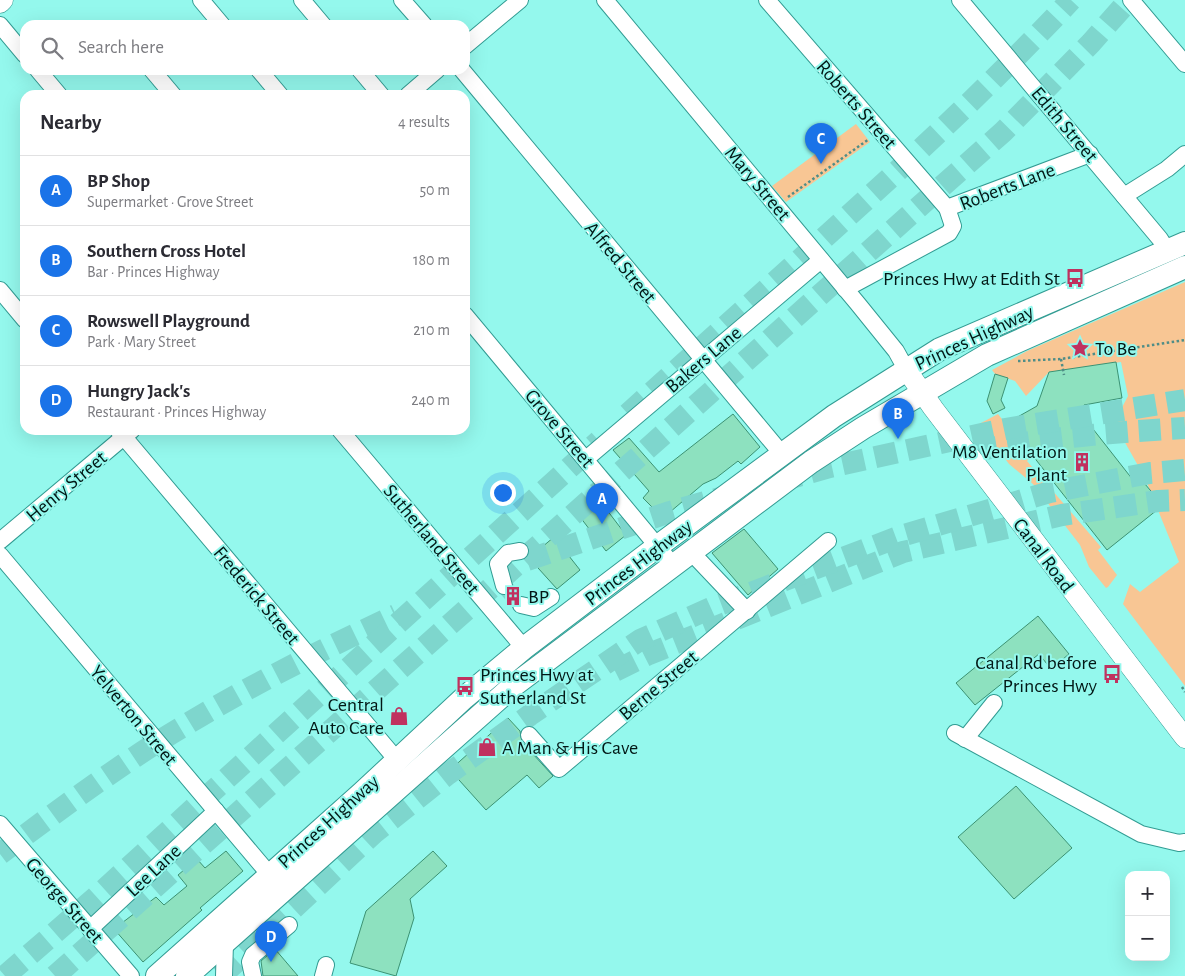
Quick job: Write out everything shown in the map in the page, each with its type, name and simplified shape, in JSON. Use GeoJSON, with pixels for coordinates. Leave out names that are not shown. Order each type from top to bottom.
{"type":"FeatureCollection","features":[{"type":"Feature","properties":{"kind":"highway","name":"Princes Highway"},"geometry":{"type":"LineString","coordinates":[[157,976],[464,698],[524,648],[834,416],[940,349],[1176,247]]}},
{"type":"Feature","properties":{"kind":"highway","name":"Princes Highway"},"geometry":{"type":"LineString","coordinates":[[187,976],[479,714],[513,686],[818,457],[921,393],[987,355],[1185,267]]}},
{"type":"Feature","properties":{"kind":"main road"},"geometry":{"type":"LineString","coordinates":[[0,3],[3,0]]}},
{"type":"Feature","properties":{"kind":"main road","name":"Canal Road"},"geometry":{"type":"LineString","coordinates":[[906,369],[921,393],[1185,738]]}},
{"type":"Feature","properties":{"kind":"street"},"geometry":{"type":"LineString","coordinates":[[201,0],[218,20]]}},
{"type":"Feature","properties":{"kind":"street"},"geometry":{"type":"LineString","coordinates":[[302,0],[318,20]]}},
{"type":"Feature","properties":{"kind":"street"},"geometry":{"type":"LineString","coordinates":[[402,0],[420,20]]}},
{"type":"Feature","properties":{"kind":"street"},"geometry":{"type":"LineString","coordinates":[[470,42],[520,0]]}},
{"type":"Feature","properties":{"kind":"street","name":"Mary Street"},"geometry":{"type":"LineString","coordinates":[[605,0],[896,351],[906,369]]}},
{"type":"Feature","properties":{"kind":"street","name":"Roberts Street"},"geometry":{"type":"LineString","coordinates":[[767,0],[947,208]]}},
{"type":"Feature","properties":{"kind":"street","name":"Edith Street"},"geometry":{"type":"LineString","coordinates":[[960,0],[1124,196],[1176,247]]}},
{"type":"Feature","properties":{"kind":"street"},"geometry":{"type":"LineString","coordinates":[[1131,0],[1185,64]]}},
{"type":"Feature","properties":{"kind":"street"},"geometry":{"type":"LineString","coordinates":[[0,25],[20,49]]}},
{"type":"Feature","properties":{"kind":"street"},"geometry":{"type":"LineString","coordinates":[[42,75],[55,90]]}},
{"type":"Feature","properties":{"kind":"street"},"geometry":{"type":"LineString","coordinates":[[156,75],[169,90]]}},
{"type":"Feature","properties":{"kind":"street"},"geometry":{"type":"LineString","coordinates":[[263,75],[276,90]]}},
{"type":"Feature","properties":{"kind":"street"},"geometry":{"type":"LineString","coordinates":[[364,75],[377,90]]}},
{"type":"Feature","properties":{"kind":"street"},"geometry":{"type":"LineString","coordinates":[[414,90],[430,75]]}},
{"type":"Feature","properties":{"kind":"street","name":"Alfred Street"},"geometry":{"type":"LineString","coordinates":[[466,75],[782,454]]}},
{"type":"Feature","properties":{"kind":"street","name":"Roberts Lane"},"geometry":{"type":"LineString","coordinates":[[845,289],[949,233],[953,226],[947,208],[1090,154]]}},
{"type":"Feature","properties":{"kind":"street"},"geometry":{"type":"LineString","coordinates":[[1124,196],[1167,169],[1185,154]]}},
{"type":"Feature","properties":{"kind":"street","name":"Bakers Lane"},"geometry":{"type":"LineString","coordinates":[[586,459],[821,260]]}},
{"type":"Feature","properties":{"kind":"street"},"geometry":{"type":"LineString","coordinates":[[0,290],[20,314]]}},
{"type":"Feature","properties":{"kind":"street","name":"Grove Street"},"geometry":{"type":"LineString","coordinates":[[470,321],[673,565]]}},
{"type":"Feature","properties":{"kind":"street","name":"Henry Street"},"geometry":{"type":"LineString","coordinates":[[0,541],[121,435]]}},
{"type":"Feature","properties":{"kind":"street","name":"Frederick Street"},"geometry":{"type":"LineString","coordinates":[[126,435],[396,759]]}},
{"type":"Feature","properties":{"kind":"street","name":"Sutherland Street"},"geometry":{"type":"LineString","coordinates":[[344,435],[524,648]]}},
{"type":"Feature","properties":{"kind":"street","name":"Berne Street"},"geometry":{"type":"LineString","coordinates":[[529,735],[559,769],[828,542]]}},
{"type":"Feature","properties":{"kind":"street"},"geometry":{"type":"LineString","coordinates":[[504,586],[498,564],[508,553],[520,551]]}},
{"type":"Feature","properties":{"kind":"street"},"geometry":{"type":"LineString","coordinates":[[691,552],[747,611]]}},
{"type":"Feature","properties":{"kind":"street","name":"Yelverton Street"},"geometry":{"type":"LineString","coordinates":[[0,555],[269,874]]}},
{"type":"Feature","properties":{"kind":"street"},"geometry":{"type":"LineString","coordinates":[[521,605],[534,608],[550,597]]}},
{"type":"Feature","properties":{"kind":"street"},"geometry":{"type":"LineString","coordinates":[[994,703],[960,736],[1141,834],[1179,843],[1185,842]]}},
{"type":"Feature","properties":{"kind":"street","name":"Lee Lane"},"geometry":{"type":"LineString","coordinates":[[90,929],[216,811]]}},
{"type":"Feature","properties":{"kind":"street","name":"George Street"},"geometry":{"type":"LineString","coordinates":[[0,824],[131,976]]}},
{"type":"Feature","properties":{"kind":"street"},"geometry":{"type":"LineString","coordinates":[[253,976],[250,962],[253,955],[289,925]]}},
{"type":"Feature","properties":{"kind":"street"},"geometry":{"type":"LineString","coordinates":[[224,976],[225,943]]}},
{"type":"Feature","properties":{"kind":"path"},"geometry":{"type":"LineString","coordinates":[[784,200],[881,131]]}},
{"type":"Feature","properties":{"kind":"path"},"geometry":{"type":"LineString","coordinates":[[1013,361],[1034,362],[1061,359],[1185,340]]}},
{"type":"Feature","properties":{"kind":"path"},"geometry":{"type":"LineString","coordinates":[[1061,359],[1064,374]]}},
{"type":"Feature","properties":{"kind":"path"},"geometry":{"type":"LineString","coordinates":[[1182,688],[1185,692]]}},
{"type":"Feature","properties":{"kind":"shaded area"},"geometry":{"type":"Polygon","coordinates":[[[856,124],[870,142],[786,202],[772,186],[856,124]]]}},
{"type":"Feature","properties":{"kind":"shaded area"},"geometry":{"type":"Polygon","coordinates":[[[1185,282],[1185,686],[1123,604],[1130,584],[1140,592],[1179,562],[1145,478],[1114,423],[1128,396],[1121,362],[1049,372],[1026,396],[1015,381],[995,374],[992,370],[1027,351],[1185,282]]]}},
{"type":"Feature","properties":{"kind":"shaded area"},"geometry":{"type":"Polygon","coordinates":[[[998,414],[1031,457],[1027,461],[1101,547],[1098,550],[1117,575],[1108,587],[1106,588],[1089,567],[1080,545],[1033,484],[1009,464],[979,424],[998,414]]]}},
{"type":"Feature","properties":{"kind":"building","name":"M8 Ventilation Plant"},"geometry":{"type":"Polygon","coordinates":[[[1116,362],[1122,398],[1084,405],[1086,420],[1133,480],[1138,476],[1157,498],[1151,503],[1157,510],[1107,550],[1007,423],[1037,406],[1049,372],[1116,362]]]}},
{"type":"Feature","properties":{"kind":"building"},"geometry":{"type":"Polygon","coordinates":[[[995,374],[1008,378],[1001,400],[1005,408],[993,414],[987,401],[995,374]]]}},
{"type":"Feature","properties":{"kind":"building"},"geometry":{"type":"Polygon","coordinates":[[[733,414],[760,447],[741,464],[738,461],[716,478],[703,484],[663,518],[643,498],[649,491],[613,450],[629,438],[659,472],[733,414]]]}},
{"type":"Feature","properties":{"kind":"building"},"geometry":{"type":"Polygon","coordinates":[[[597,497],[626,535],[606,551],[577,513],[597,497]]]}},
{"type":"Feature","properties":{"kind":"building"},"geometry":{"type":"Polygon","coordinates":[[[744,529],[778,569],[748,595],[712,553],[744,529]]]}},
{"type":"Feature","properties":{"kind":"building"},"geometry":{"type":"Polygon","coordinates":[[[554,537],[580,570],[557,589],[529,558],[554,537]]]}},
{"type":"Feature","properties":{"kind":"building"},"geometry":{"type":"Polygon","coordinates":[[[1038,616],[1069,654],[1051,669],[1039,654],[975,705],[956,683],[1038,616]]]}},
{"type":"Feature","properties":{"kind":"building"},"geometry":{"type":"Polygon","coordinates":[[[508,718],[520,731],[522,742],[553,776],[539,788],[527,775],[486,810],[450,770],[508,718]]]}},
{"type":"Feature","properties":{"kind":"building"},"geometry":{"type":"Polygon","coordinates":[[[1016,786],[1072,848],[1014,899],[958,837],[1016,786]]]}},
{"type":"Feature","properties":{"kind":"building"},"geometry":{"type":"Polygon","coordinates":[[[226,851],[243,871],[200,908],[202,910],[143,962],[114,929],[156,897],[164,905],[187,886],[178,875],[197,859],[205,868],[226,851]]]}},
{"type":"Feature","properties":{"kind":"building"},"geometry":{"type":"Polygon","coordinates":[[[433,851],[447,866],[410,899],[414,918],[396,976],[350,963],[366,911],[433,851]]]}},
{"type":"Feature","properties":{"kind":"building"},"geometry":{"type":"Polygon","coordinates":[[[275,949],[298,976],[263,976],[261,961],[275,949]]]}},
{"type":"Feature","properties":{"kind":"tunnel"},"geometry":{"type":"LineString","coordinates":[[628,414],[854,211],[965,108],[1071,0]]}},
{"type":"Feature","properties":{"kind":"tunnel"},"geometry":{"type":"LineString","coordinates":[[55,976],[1003,132],[1091,43],[1129,0]]}},
{"type":"Feature","properties":{"kind":"tunnel"},"geometry":{"type":"LineString","coordinates":[[527,560],[670,512],[830,467],[1005,429],[1185,400]]}},
{"type":"Feature","properties":{"kind":"tunnel"},"geometry":{"type":"LineString","coordinates":[[975,451],[1027,442],[1080,436],[1185,428]]}},
{"type":"Feature","properties":{"kind":"tunnel"},"geometry":{"type":"LineString","coordinates":[[5,976],[96,897],[599,441]]}},
{"type":"Feature","properties":{"kind":"tunnel"},"geometry":{"type":"LineString","coordinates":[[221,976],[374,833],[448,774],[640,640],[711,608],[901,536],[1050,492],[1150,473],[1185,470]]}},
{"type":"Feature","properties":{"kind":"tunnel"},"geometry":{"type":"LineString","coordinates":[[615,671],[649,654],[903,552],[1062,515],[1158,501],[1185,500]]}},
{"type":"Feature","properties":{"kind":"tunnel"},"geometry":{"type":"LineString","coordinates":[[504,586],[521,605]]}},
{"type":"Feature","properties":{"kind":"tunnel"},"geometry":{"type":"LineString","coordinates":[[0,854],[113,771],[184,726],[262,681],[396,615]]}},
{"type":"Feature","properties":{"kind":"place","name":"Rowswell Playground"},"geometry":{"type":"Point","coordinates":[821,164]}},
{"type":"Feature","properties":{"kind":"place","name":"Princes Hwy at Edith St"},"geometry":{"type":"Point","coordinates":[1075,278]}},
{"type":"Feature","properties":{"kind":"place","name":"To Be"},"geometry":{"type":"Point","coordinates":[1080,348]}},
{"type":"Feature","properties":{"kind":"place","name":"Southern Cross Hotel"},"geometry":{"type":"Point","coordinates":[898,439]}},
{"type":"Feature","properties":{"kind":"place","name":"M8 Ventilation Plant"},"geometry":{"type":"Point","coordinates":[1082,462]}},
{"type":"Feature","properties":{"kind":"place","name":"BP Shop"},"geometry":{"type":"Point","coordinates":[602,524]}},
{"type":"Feature","properties":{"kind":"place","name":"BP"},"geometry":{"type":"Point","coordinates":[513,596]}},
{"type":"Feature","properties":{"kind":"place","name":"Canal Rd before Princes Hwy"},"geometry":{"type":"Point","coordinates":[1112,674]}},
{"type":"Feature","properties":{"kind":"place","name":"Princes Hwy at Sutherland St"},"geometry":{"type":"Point","coordinates":[465,686]}},
{"type":"Feature","properties":{"kind":"place","name":"Central Auto Care"},"geometry":{"type":"Point","coordinates":[399,716]}},
{"type":"Feature","properties":{"kind":"place","name":"A Man & His Cave"},"geometry":{"type":"Point","coordinates":[487,747]}},
{"type":"Feature","properties":{"kind":"place","name":"Hungry Jack's"},"geometry":{"type":"Point","coordinates":[271,962]}}]}
